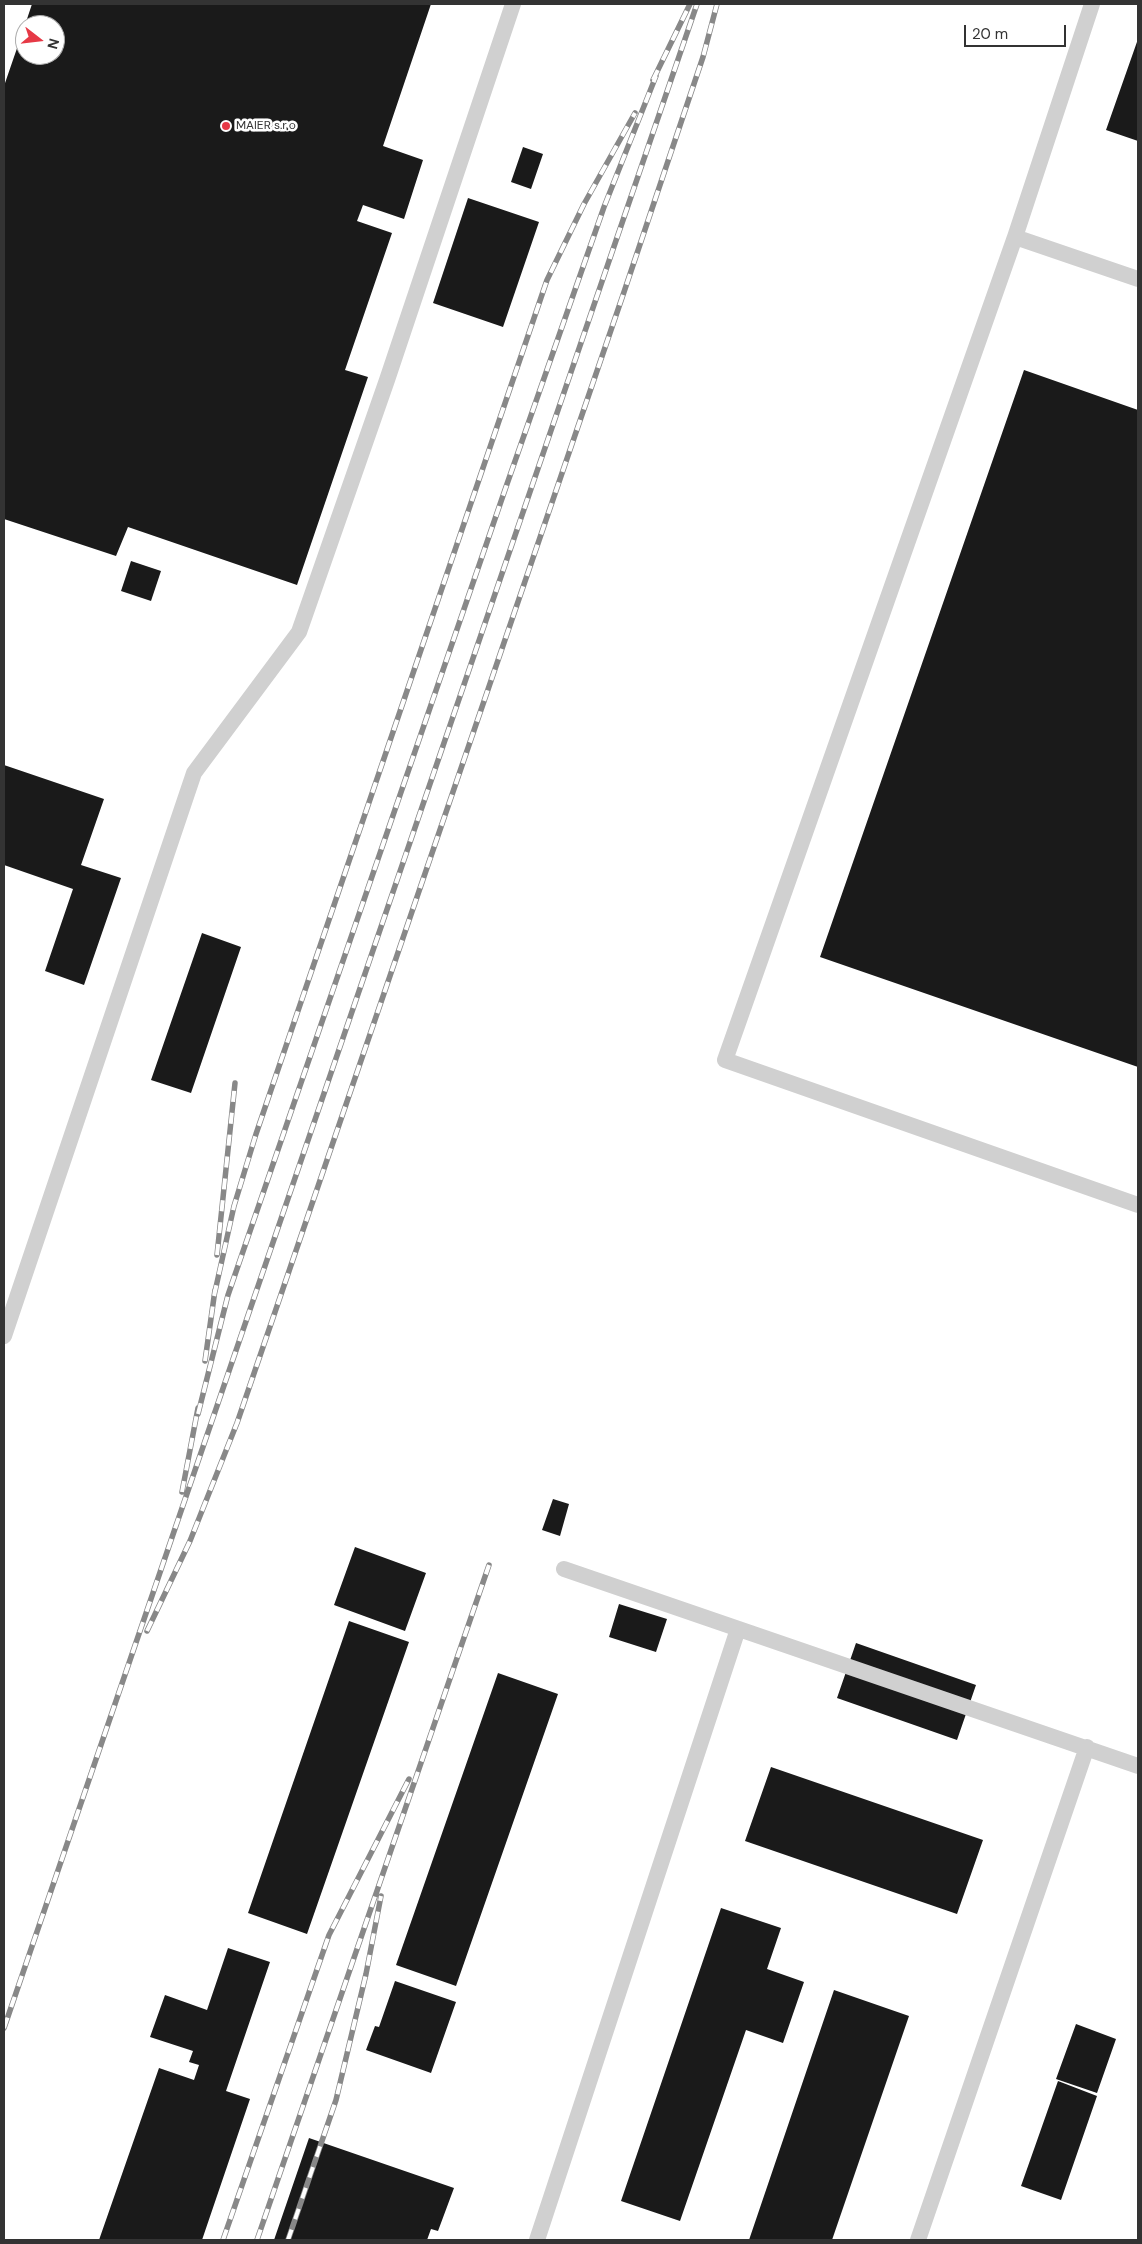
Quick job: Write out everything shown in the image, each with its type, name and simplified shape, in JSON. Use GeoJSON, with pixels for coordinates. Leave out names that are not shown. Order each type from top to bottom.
{"type":"FeatureCollection","features":[{"type":"Feature","properties":{"kind":"lane"},"geometry":{"type":"LineString","coordinates":[[4,1336],[194,773],[299,632],[387,380],[513,4]]}},
{"type":"Feature","properties":{"kind":"lane"},"geometry":{"type":"LineString","coordinates":[[1092,4],[1015,237],[725,1060],[1138,1205]]}},
{"type":"Feature","properties":{"kind":"lane"},"geometry":{"type":"LineString","coordinates":[[1015,237],[1138,279]]}},
{"type":"Feature","properties":{"kind":"lane"},"geometry":{"type":"LineString","coordinates":[[564,1569],[1138,1766]]}},
{"type":"Feature","properties":{"kind":"lane"},"geometry":{"type":"LineString","coordinates":[[538,2240],[738,1630]]}},
{"type":"Feature","properties":{"kind":"lane"},"geometry":{"type":"LineString","coordinates":[[918,2240],[1087,1747]]}},
{"type":"Feature","properties":{"kind":"building"},"geometry":{"type":"Polygon","coordinates":[[[32,4],[431,4],[383,146],[423,160],[404,219],[363,205],[357,221],[392,233],[345,370],[368,377],[297,585],[128,527],[116,556],[4,519],[4,86],[15,54],[15,65],[65,65],[65,15],[28,15],[32,4]]]}},
{"type":"Feature","properties":{"kind":"building"},"geometry":{"type":"Polygon","coordinates":[[[1138,39],[1138,141],[1106,130],[1138,39]]]}},
{"type":"Feature","properties":{"kind":"building"},"geometry":{"type":"Polygon","coordinates":[[[523,147],[543,154],[531,189],[511,182],[523,147]]]}},
{"type":"Feature","properties":{"kind":"building"},"geometry":{"type":"Polygon","coordinates":[[[468,198],[539,222],[503,327],[433,303],[468,198]]]}},
{"type":"Feature","properties":{"kind":"building"},"geometry":{"type":"Polygon","coordinates":[[[1024,370],[1138,410],[1138,1067],[820,957],[1024,370]]]}},
{"type":"Feature","properties":{"kind":"building"},"geometry":{"type":"Polygon","coordinates":[[[131,561],[161,571],[151,601],[121,591],[131,561]]]}},
{"type":"Feature","properties":{"kind":"building"},"geometry":{"type":"Polygon","coordinates":[[[4,765],[104,799],[81,865],[121,878],[84,985],[45,971],[73,889],[4,865],[4,765]]]}},
{"type":"Feature","properties":{"kind":"building"},"geometry":{"type":"Polygon","coordinates":[[[202,933],[241,947],[191,1093],[151,1080],[202,933]]]}},
{"type":"Feature","properties":{"kind":"building"},"geometry":{"type":"Polygon","coordinates":[[[553,1499],[569,1504],[560,1536],[542,1530],[553,1499]]]}},
{"type":"Feature","properties":{"kind":"building"},"geometry":{"type":"Polygon","coordinates":[[[355,1547],[426,1573],[405,1631],[334,1605],[355,1547]]]}},
{"type":"Feature","properties":{"kind":"building"},"geometry":{"type":"Polygon","coordinates":[[[619,1604],[667,1619],[656,1652],[609,1637],[619,1604]]]}},
{"type":"Feature","properties":{"kind":"building"},"geometry":{"type":"Polygon","coordinates":[[[349,1621],[409,1642],[307,1934],[248,1913],[349,1621]]]}},
{"type":"Feature","properties":{"kind":"building"},"geometry":{"type":"Polygon","coordinates":[[[856,1643],[976,1685],[957,1740],[837,1698],[856,1643]]]}},
{"type":"Feature","properties":{"kind":"building"},"geometry":{"type":"Polygon","coordinates":[[[498,1673],[558,1694],[456,1986],[396,1965],[498,1673]]]}},
{"type":"Feature","properties":{"kind":"building"},"geometry":{"type":"Polygon","coordinates":[[[771,1767],[983,1840],[957,1914],[745,1841],[771,1767]]]}},
{"type":"Feature","properties":{"kind":"building"},"geometry":{"type":"Polygon","coordinates":[[[721,1908],[781,1928],[767,1969],[804,1982],[783,2043],[746,2030],[680,2221],[621,2201],[721,1908]]]}},
{"type":"Feature","properties":{"kind":"building"},"geometry":{"type":"Polygon","coordinates":[[[228,1948],[270,1962],[226,2091],[250,2099],[202,2240],[99,2240],[159,2068],[194,2080],[199,2065],[189,2062],[193,2051],[150,2037],[165,1995],[207,2010],[228,1948]]]}},
{"type":"Feature","properties":{"kind":"building"},"geometry":{"type":"Polygon","coordinates":[[[395,1981],[456,2002],[431,2073],[366,2050],[375,2026],[379,2027],[395,1981]]]}},
{"type":"Feature","properties":{"kind":"building"},"geometry":{"type":"Polygon","coordinates":[[[834,1990],[909,2016],[832,2240],[749,2240],[834,1990]]]}},
{"type":"Feature","properties":{"kind":"building"},"geometry":{"type":"Polygon","coordinates":[[[1076,2024],[1116,2039],[1097,2093],[1056,2079],[1076,2024]]]}},
{"type":"Feature","properties":{"kind":"building"},"geometry":{"type":"Polygon","coordinates":[[[1058,2081],[1097,2096],[1061,2200],[1021,2186],[1058,2081]]]}},
{"type":"Feature","properties":{"kind":"building"},"geometry":{"type":"Polygon","coordinates":[[[309,2138],[454,2188],[438,2231],[431,2229],[427,2240],[274,2240],[309,2138]]]}},
{"type":"Feature","properties":{"kind":"railway"},"geometry":{"type":"LineString","coordinates":[[653,80],[690,4]]}},
{"type":"Feature","properties":{"kind":"railway"},"geometry":{"type":"LineString","coordinates":[[4,2028],[697,4]]}},
{"type":"Feature","properties":{"kind":"railway"},"geometry":{"type":"LineString","coordinates":[[147,1631],[190,1541],[237,1423],[624,292],[703,57],[717,4]]}},
{"type":"Feature","properties":{"kind":"railway"},"geometry":{"type":"LineString","coordinates":[[198,1414],[228,1295],[604,207],[656,76]]}},
{"type":"Feature","properties":{"kind":"railway"},"geometry":{"type":"LineString","coordinates":[[214,1296],[234,1206],[256,1134],[547,280],[584,204],[635,113]]}},
{"type":"Feature","properties":{"kind":"railway"},"geometry":{"type":"LineString","coordinates":[[217,1255],[235,1083]]}},
{"type":"Feature","properties":{"kind":"railway"},"geometry":{"type":"LineString","coordinates":[[205,1361],[215,1290]]}},
{"type":"Feature","properties":{"kind":"railway"},"geometry":{"type":"LineString","coordinates":[[182,1492],[198,1408]]}},
{"type":"Feature","properties":{"kind":"railway"},"geometry":{"type":"LineString","coordinates":[[257,2240],[489,1565]]}},
{"type":"Feature","properties":{"kind":"railway"},"geometry":{"type":"LineString","coordinates":[[223,2240],[329,1935],[409,1779]]}},
{"type":"Feature","properties":{"kind":"railway"},"geometry":{"type":"LineString","coordinates":[[288,2240],[336,2100],[366,1974],[381,1896]]}},
{"type":"Feature","properties":{"kind":"place","name":"MAIER s.r.o"},"geometry":{"type":"Point","coordinates":[226,126]}}]}
